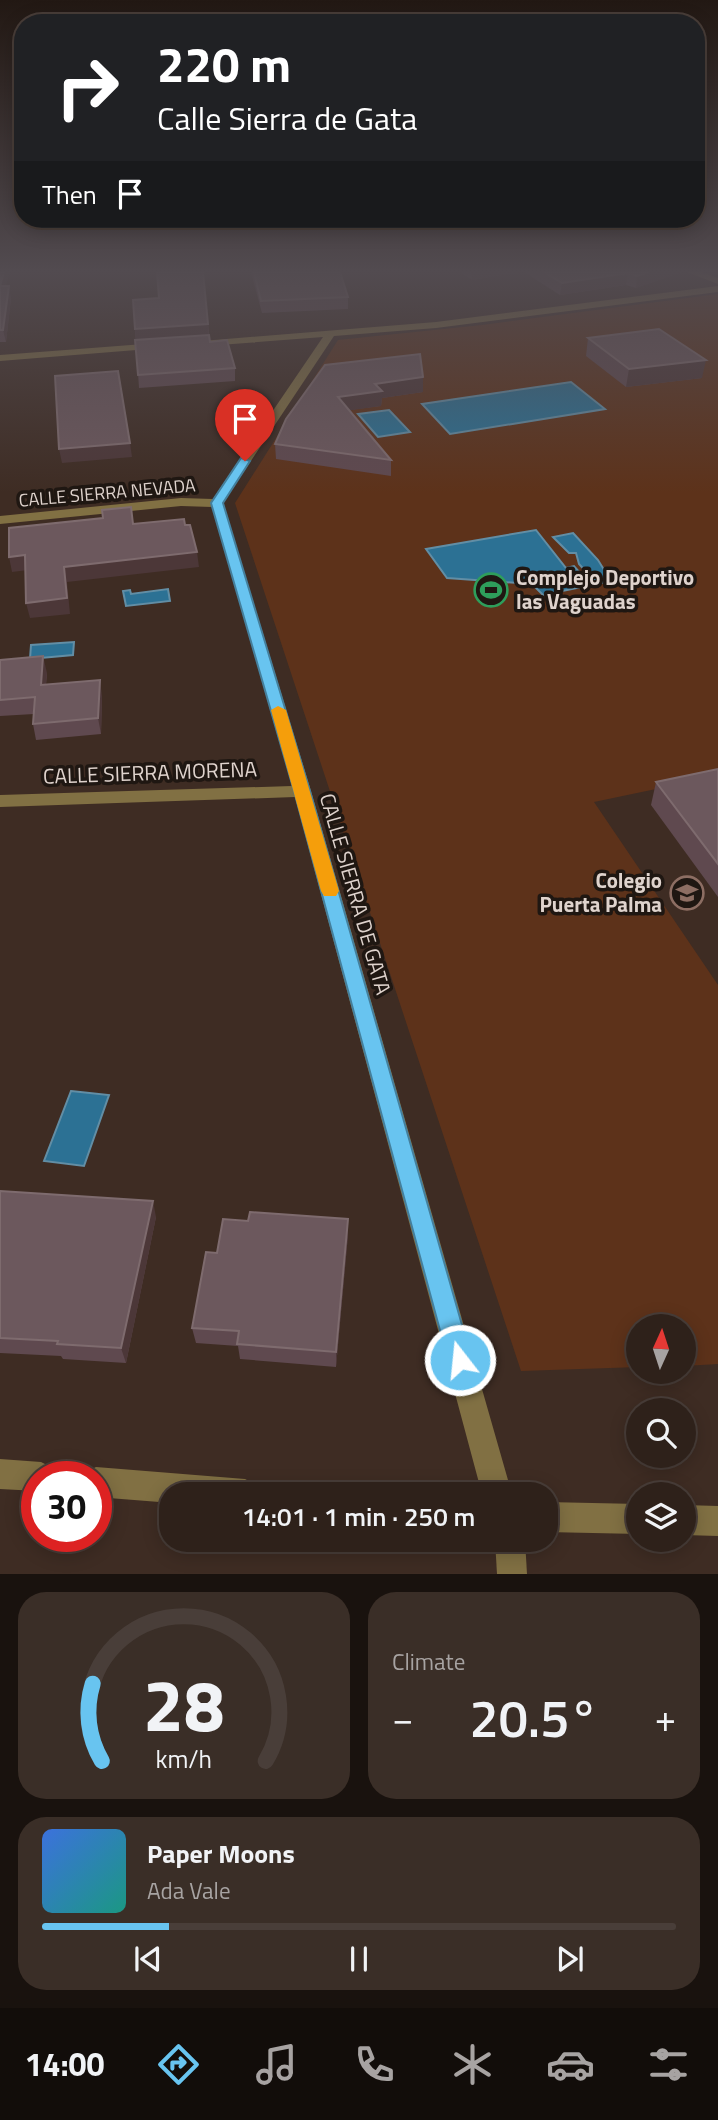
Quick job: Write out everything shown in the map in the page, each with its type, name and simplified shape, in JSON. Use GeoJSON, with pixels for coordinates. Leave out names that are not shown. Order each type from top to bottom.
{"type":"FeatureCollection","features":[{"type":"Feature","properties":{"kind":"street"},"geometry":{"type":"LineString","coordinates":[[217,503],[322,345]]}},
{"type":"Feature","properties":{"kind":"street"},"geometry":{"type":"LineString","coordinates":[[0,358],[165,346]]}},
{"type":"Feature","properties":{"kind":"street","name":"CALLE SIERRA NEVADA"},"geometry":{"type":"LineString","coordinates":[[0,520],[181,502],[217,503]]}},
{"type":"Feature","properties":{"kind":"street","name":"CALLE SIERRA DE GATA"},"geometry":{"type":"LineString","coordinates":[[217,503],[302,791],[494,1482]]}},
{"type":"Feature","properties":{"kind":"street","name":"CALLE SIERRA MORENA"},"geometry":{"type":"LineString","coordinates":[[0,801],[302,791]]}},
{"type":"Feature","properties":{"kind":"street"},"geometry":{"type":"LineString","coordinates":[[0,1474],[21,1476]]}},
{"type":"Feature","properties":{"kind":"street"},"geometry":{"type":"LineString","coordinates":[[112,1483],[159,1487]]}},
{"type":"Feature","properties":{"kind":"street"},"geometry":{"type":"LineString","coordinates":[[558,1517],[626,1519]]}},
{"type":"Feature","properties":{"kind":"street"},"geometry":{"type":"LineString","coordinates":[[696,1520],[718,1521]]}},
{"type":"Feature","properties":{"kind":"street"},"geometry":{"type":"LineString","coordinates":[[511,1552],[512,1574]]}},
{"type":"Feature","properties":{"kind":"shaded area"},"geometry":{"type":"Polygon","coordinates":[[[335,345],[718,345],[718,776],[594,802],[718,985],[718,1364],[696,1365],[696,1314],[626,1314],[626,1367],[521,1371],[235,503],[335,345]]]}},
{"type":"Feature","properties":{"kind":"water"},"geometry":{"type":"Polygon","coordinates":[[[571,382],[605,409],[450,434],[422,404],[571,382]]]}},
{"type":"Feature","properties":{"kind":"water"},"geometry":{"type":"Polygon","coordinates":[[[389,410],[410,432],[378,437],[358,414],[389,410]]]}},
{"type":"Feature","properties":{"kind":"water"},"geometry":{"type":"Polygon","coordinates":[[[536,530],[566,568],[574,566],[591,585],[543,595],[532,584],[447,578],[426,549],[536,530]]]}},
{"type":"Feature","properties":{"kind":"water"},"geometry":{"type":"Polygon","coordinates":[[[573,533],[598,560],[611,581],[597,584],[579,564],[576,553],[569,553],[553,537],[573,533]]]}},
{"type":"Feature","properties":{"kind":"water"},"geometry":{"type":"Polygon","coordinates":[[[168,589],[170,601],[126,606],[123,591],[130,590],[131,594],[168,589]]]}},
{"type":"Feature","properties":{"kind":"water"},"geometry":{"type":"Polygon","coordinates":[[[74,642],[73,655],[30,659],[31,645],[74,642]]]}},
{"type":"Feature","properties":{"kind":"water"},"geometry":{"type":"Polygon","coordinates":[[[71,1091],[109,1095],[84,1166],[44,1161],[71,1091]]]}},
{"type":"Feature","properties":{"kind":"building"},"geometry":{"type":"Polygon","coordinates":[[[135,345],[229,345],[235,368],[138,375],[135,345]]]}},
{"type":"Feature","properties":{"kind":"building"},"geometry":{"type":"Polygon","coordinates":[[[598,345],[684,345],[706,360],[629,369],[598,345]]]}},
{"type":"Feature","properties":{"kind":"building"},"geometry":{"type":"Polygon","coordinates":[[[420,354],[423,377],[375,384],[382,391],[338,397],[391,460],[275,444],[286,419],[325,365],[420,354]]]}},
{"type":"Feature","properties":{"kind":"building"},"geometry":{"type":"Polygon","coordinates":[[[118,371],[130,443],[59,449],[55,376],[118,371]]]}},
{"type":"Feature","properties":{"kind":"building"},"geometry":{"type":"Polygon","coordinates":[[[131,507],[133,524],[184,519],[185,525],[190,525],[197,552],[64,567],[67,598],[26,603],[25,555],[9,557],[9,528],[103,518],[102,510],[131,507]]]}},
{"type":"Feature","properties":{"kind":"building"},"geometry":{"type":"Polygon","coordinates":[[[43,656],[41,685],[100,680],[98,718],[33,724],[35,697],[0,700],[0,660],[43,656]]]}},
{"type":"Feature","properties":{"kind":"building"},"geometry":{"type":"Polygon","coordinates":[[[718,769],[718,864],[656,782],[718,769]]]}},
{"type":"Feature","properties":{"kind":"building"},"geometry":{"type":"Polygon","coordinates":[[[0,1191],[153,1201],[121,1348],[0,1338],[0,1191]]]}},
{"type":"Feature","properties":{"kind":"building"},"geometry":{"type":"Polygon","coordinates":[[[250,1212],[348,1219],[336,1352],[237,1344],[239,1331],[192,1328],[206,1252],[217,1253],[223,1219],[248,1221],[250,1212]]]}},
{"type":"Feature","properties":{"kind":"slow traffic"},"geometry":{"type":"LineString","coordinates":[[278,710],[330,891]]}},
{"type":"Feature","properties":{"kind":"place","name":"Complejo Deportivo las Vaguadas"},"geometry":{"type":"Point","coordinates":[491,590]}},
{"type":"Feature","properties":{"kind":"place","name":"Colegio Puerta Palma"},"geometry":{"type":"Point","coordinates":[687,893]}},
{"type":"Feature","properties":{"kind":"route"},"geometry":{"type":"LineString","coordinates":[[245,461],[217,503],[302,791],[460,1360]]}}]}
